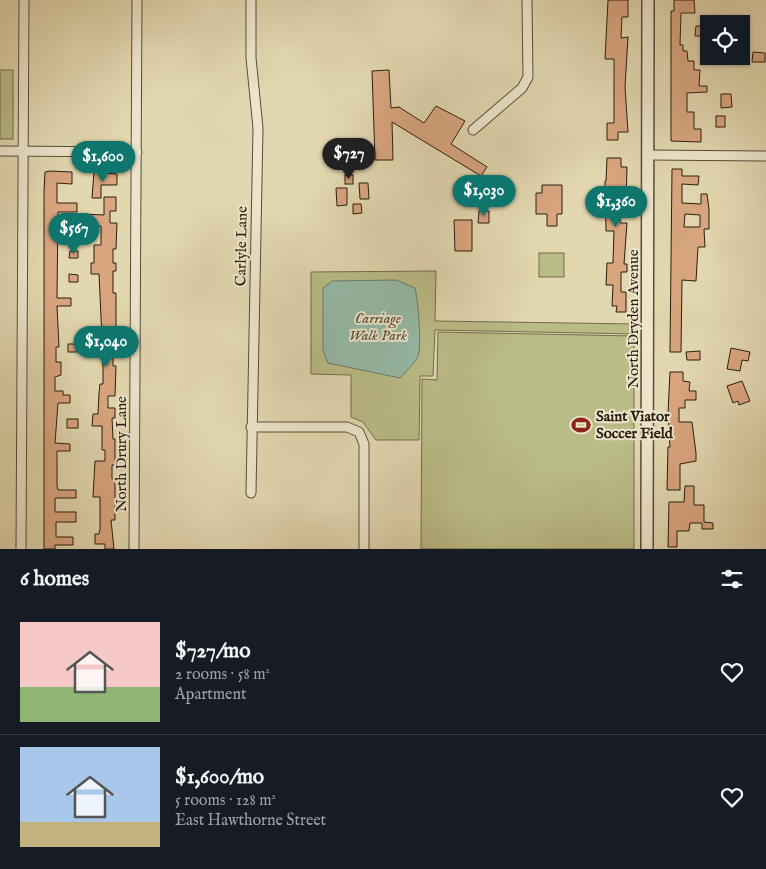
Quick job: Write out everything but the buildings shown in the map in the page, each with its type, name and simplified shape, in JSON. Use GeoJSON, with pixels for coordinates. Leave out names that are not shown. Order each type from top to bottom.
{"type":"FeatureCollection","features":[{"type":"Feature","properties":{"kind":"street"},"geometry":{"type":"LineString","coordinates":[[21,549],[24,0]]}},
{"type":"Feature","properties":{"kind":"street","name":"North Drury Lane"},"geometry":{"type":"LineString","coordinates":[[134,549],[138,0]]}},
{"type":"Feature","properties":{"kind":"street","name":"Carlyle Lane"},"geometry":{"type":"LineString","coordinates":[[251,0],[251,58],[258,128],[251,494]]}},
{"type":"Feature","properties":{"kind":"street"},"geometry":{"type":"LineString","coordinates":[[473,130],[522,88],[528,77],[527,0]]}},
{"type":"Feature","properties":{"kind":"street","name":"North Dryden Avenue"},"geometry":{"type":"LineString","coordinates":[[647,549],[648,0]]}},
{"type":"Feature","properties":{"kind":"street"},"geometry":{"type":"LineString","coordinates":[[0,151],[137,152]]}},
{"type":"Feature","properties":{"kind":"street"},"geometry":{"type":"LineString","coordinates":[[648,155],[766,156]]}},
{"type":"Feature","properties":{"kind":"street"},"geometry":{"type":"LineString","coordinates":[[251,427],[348,427],[359,432],[364,444],[364,549]]}},
{"type":"Feature","properties":{"kind":"green space"},"geometry":{"type":"Polygon","coordinates":[[[0,70],[13,70],[13,139],[0,139],[0,70]]]}},
{"type":"Feature","properties":{"kind":"green space"},"geometry":{"type":"Polygon","coordinates":[[[539,253],[564,253],[564,277],[539,277],[539,253]]]}},
{"type":"Feature","properties":{"kind":"green space","name":"Carriage Walk Park"},"geometry":{"type":"Polygon","coordinates":[[[436,271],[435,321],[635,324],[635,334],[435,330],[433,376],[420,376],[419,440],[376,440],[363,422],[351,417],[351,375],[311,374],[311,272],[436,271]]]}},
{"type":"Feature","properties":{"kind":"green space"},"geometry":{"type":"Polygon","coordinates":[[[438,332],[634,336],[634,549],[421,549],[422,379],[437,380],[438,332]]]}},
{"type":"Feature","properties":{"kind":"shaded area"},"geometry":{"type":"Polygon","coordinates":[[[396,280],[415,288],[420,343],[418,356],[412,365],[400,378],[328,363],[323,351],[323,288],[332,281],[396,280]]]}},
{"type":"Feature","properties":{"kind":"place","name":"Saint Viator Soccer Field"},"geometry":{"type":"Point","coordinates":[581,425]}}]}
